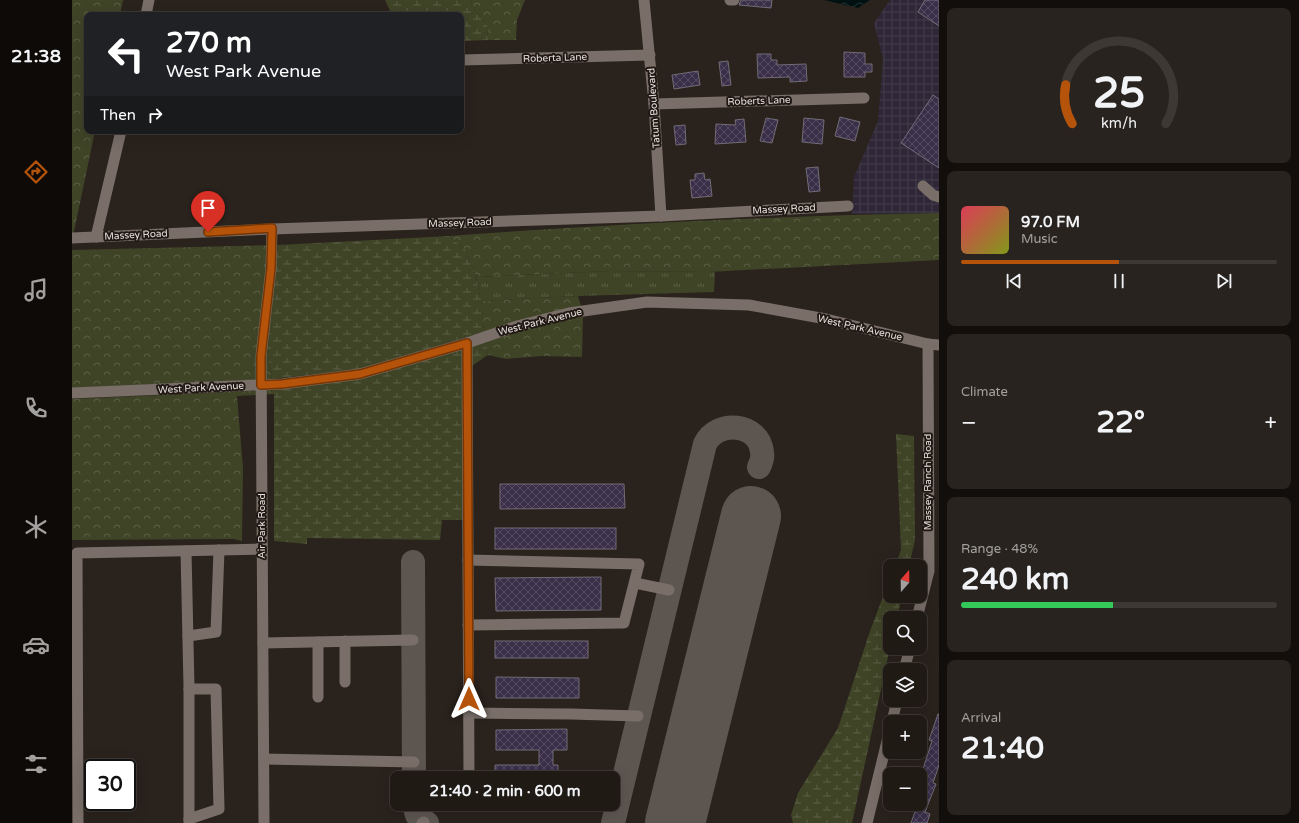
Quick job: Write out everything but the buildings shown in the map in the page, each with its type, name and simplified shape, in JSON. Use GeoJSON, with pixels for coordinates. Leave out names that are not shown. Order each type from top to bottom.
{"type":"FeatureCollection","features":[{"type":"Feature","properties":{"kind":"street"},"geometry":{"type":"LineString","coordinates":[[147,12],[149,0]]}},
{"type":"Feature","properties":{"kind":"street","name":"Tatum Boulevard"},"geometry":{"type":"LineString","coordinates":[[644,0],[650,55],[662,216]]}},
{"type":"Feature","properties":{"kind":"street","name":"Roberta Lane"},"geometry":{"type":"LineString","coordinates":[[464,60],[650,55]]}},
{"type":"Feature","properties":{"kind":"street","name":"Roberts Lane"},"geometry":{"type":"LineString","coordinates":[[654,104],[864,98]]}},
{"type":"Feature","properties":{"kind":"street"},"geometry":{"type":"LineString","coordinates":[[96,237],[119,134]]}},
{"type":"Feature","properties":{"kind":"street"},"geometry":{"type":"LineString","coordinates":[[923,186],[933,195],[939,197]]}},
{"type":"Feature","properties":{"kind":"street","name":"Massey Road"},"geometry":{"type":"LineString","coordinates":[[72,238],[272,228],[662,216],[848,206]]}},
{"type":"Feature","properties":{"kind":"street","name":"Air Park Road"},"geometry":{"type":"LineString","coordinates":[[264,823],[261,356],[271,268],[272,228]]}},
{"type":"Feature","properties":{"kind":"street","name":"West Park Avenue"},"geometry":{"type":"LineString","coordinates":[[72,393],[282,384],[360,374],[467,343],[517,326],[569,313],[647,302],[749,305],[826,319],[933,344]]}},
{"type":"Feature","properties":{"kind":"street"},"geometry":{"type":"LineString","coordinates":[[467,343],[469,771]]}},
{"type":"Feature","properties":{"kind":"street","name":"Massey Ranch Road"},"geometry":{"type":"LineString","coordinates":[[919,611],[929,571],[933,344]]}},
{"type":"Feature","properties":{"kind":"street"},"geometry":{"type":"LineString","coordinates":[[78,823],[77,553],[262,549]]}},
{"type":"Feature","properties":{"kind":"street"},"geometry":{"type":"LineString","coordinates":[[188,636],[216,632],[219,550]]}},
{"type":"Feature","properties":{"kind":"street"},"geometry":{"type":"LineString","coordinates":[[186,551],[189,689],[189,821],[219,809],[216,689],[189,689]]}},
{"type":"Feature","properties":{"kind":"street"},"geometry":{"type":"LineString","coordinates":[[468,560],[640,564],[624,623],[468,625]]}},
{"type":"Feature","properties":{"kind":"street"},"geometry":{"type":"LineString","coordinates":[[634,582],[669,590]]}},
{"type":"Feature","properties":{"kind":"street"},"geometry":{"type":"LineString","coordinates":[[263,644],[413,640]]}},
{"type":"Feature","properties":{"kind":"street"},"geometry":{"type":"LineString","coordinates":[[318,642],[318,696]]}},
{"type":"Feature","properties":{"kind":"street"},"geometry":{"type":"LineString","coordinates":[[345,642],[345,682]]}},
{"type":"Feature","properties":{"kind":"street"},"geometry":{"type":"LineString","coordinates":[[469,713],[638,716]]}},
{"type":"Feature","properties":{"kind":"street"},"geometry":{"type":"LineString","coordinates":[[867,823],[883,758]]}},
{"type":"Feature","properties":{"kind":"street"},"geometry":{"type":"LineString","coordinates":[[264,759],[414,762]]}},
{"type":"Feature","properties":{"kind":"shaded area"},"geometry":{"type":"Polygon","coordinates":[[[890,0],[939,0],[939,213],[852,214],[854,177],[878,121],[883,59],[874,23],[890,0]]]}},
{"type":"Feature","properties":{"kind":"green space"},"geometry":{"type":"Polygon","coordinates":[[[72,0],[123,0],[121,12],[84,12],[84,134],[94,134],[72,241],[72,0]]]}},
{"type":"Feature","properties":{"kind":"green space"},"geometry":{"type":"Polygon","coordinates":[[[385,0],[472,0],[471,5],[487,25],[488,40],[464,41],[464,12],[391,12],[385,0]]]}},
{"type":"Feature","properties":{"kind":"green space"},"geometry":{"type":"Polygon","coordinates":[[[472,0],[525,0],[517,20],[516,40],[488,40],[487,25],[471,5],[472,0]]]}},
{"type":"Feature","properties":{"kind":"green space"},"geometry":{"type":"Polygon","coordinates":[[[939,213],[939,260],[708,272],[611,271],[476,277],[466,250],[449,236],[694,221],[939,213]]]}},
{"type":"Feature","properties":{"kind":"green space"},"geometry":{"type":"Polygon","coordinates":[[[449,236],[466,250],[475,274],[482,304],[484,332],[360,369],[272,379],[266,344],[278,245],[449,236]]]}},
{"type":"Feature","properties":{"kind":"green space"},"geometry":{"type":"Polygon","coordinates":[[[278,245],[266,344],[272,379],[72,388],[72,250],[278,245]]]}},
{"type":"Feature","properties":{"kind":"green space"},"geometry":{"type":"Polygon","coordinates":[[[611,271],[715,272],[714,292],[578,296],[481,301],[476,277],[611,271]]]}},
{"type":"Feature","properties":{"kind":"green space"},"geometry":{"type":"Polygon","coordinates":[[[578,296],[581,306],[484,332],[481,301],[578,296]]]}},
{"type":"Feature","properties":{"kind":"green space"},"geometry":{"type":"Polygon","coordinates":[[[583,316],[582,357],[542,356],[506,359],[488,355],[486,342],[533,327],[583,316]]]}},
{"type":"Feature","properties":{"kind":"green space"},"geometry":{"type":"Polygon","coordinates":[[[486,342],[488,355],[463,372],[466,520],[442,520],[440,540],[307,538],[307,544],[274,541],[274,390],[486,342]]]}},
{"type":"Feature","properties":{"kind":"green space"},"geometry":{"type":"Polygon","coordinates":[[[274,390],[275,394],[237,396],[243,468],[242,541],[234,539],[72,540],[72,399],[274,390]]]}},
{"type":"Feature","properties":{"kind":"green space"},"geometry":{"type":"Polygon","coordinates":[[[896,434],[914,436],[915,540],[911,559],[898,559],[901,550],[896,434]]]}},
{"type":"Feature","properties":{"kind":"green space"},"geometry":{"type":"Polygon","coordinates":[[[883,597],[883,603],[900,603],[899,611],[883,611],[883,655],[888,655],[887,663],[883,663],[883,680],[852,823],[793,823],[791,815],[798,793],[838,728],[883,597]]]}},
{"type":"Feature","properties":{"kind":"water"},"geometry":{"type":"Polygon","coordinates":[[[824,0],[870,0],[858,8],[824,0]]]}},
{"type":"Feature","properties":{"kind":"taxiway"},"geometry":{"type":"LineString","coordinates":[[613,823],[705,444],[711,436],[719,431],[728,428],[746,430],[754,435],[759,442],[762,452],[759,467]]}},
{"type":"Feature","properties":{"kind":"taxiway"},"geometry":{"type":"LineString","coordinates":[[413,562],[414,771]]}},
{"type":"Feature","properties":{"kind":"taxiway"},"geometry":{"type":"LineString","coordinates":[[416,811],[417,815],[427,823]]}},
{"type":"Feature","properties":{"kind":"runway"},"geometry":{"type":"LineString","coordinates":[[675,823],[751,516]]}},
{"type":"Feature","properties":{"kind":"route"},"geometry":{"type":"LineString","coordinates":[[208,232],[272,228],[271,268],[261,356],[261,385],[282,384],[360,374],[467,343],[469,699]]}}]}
